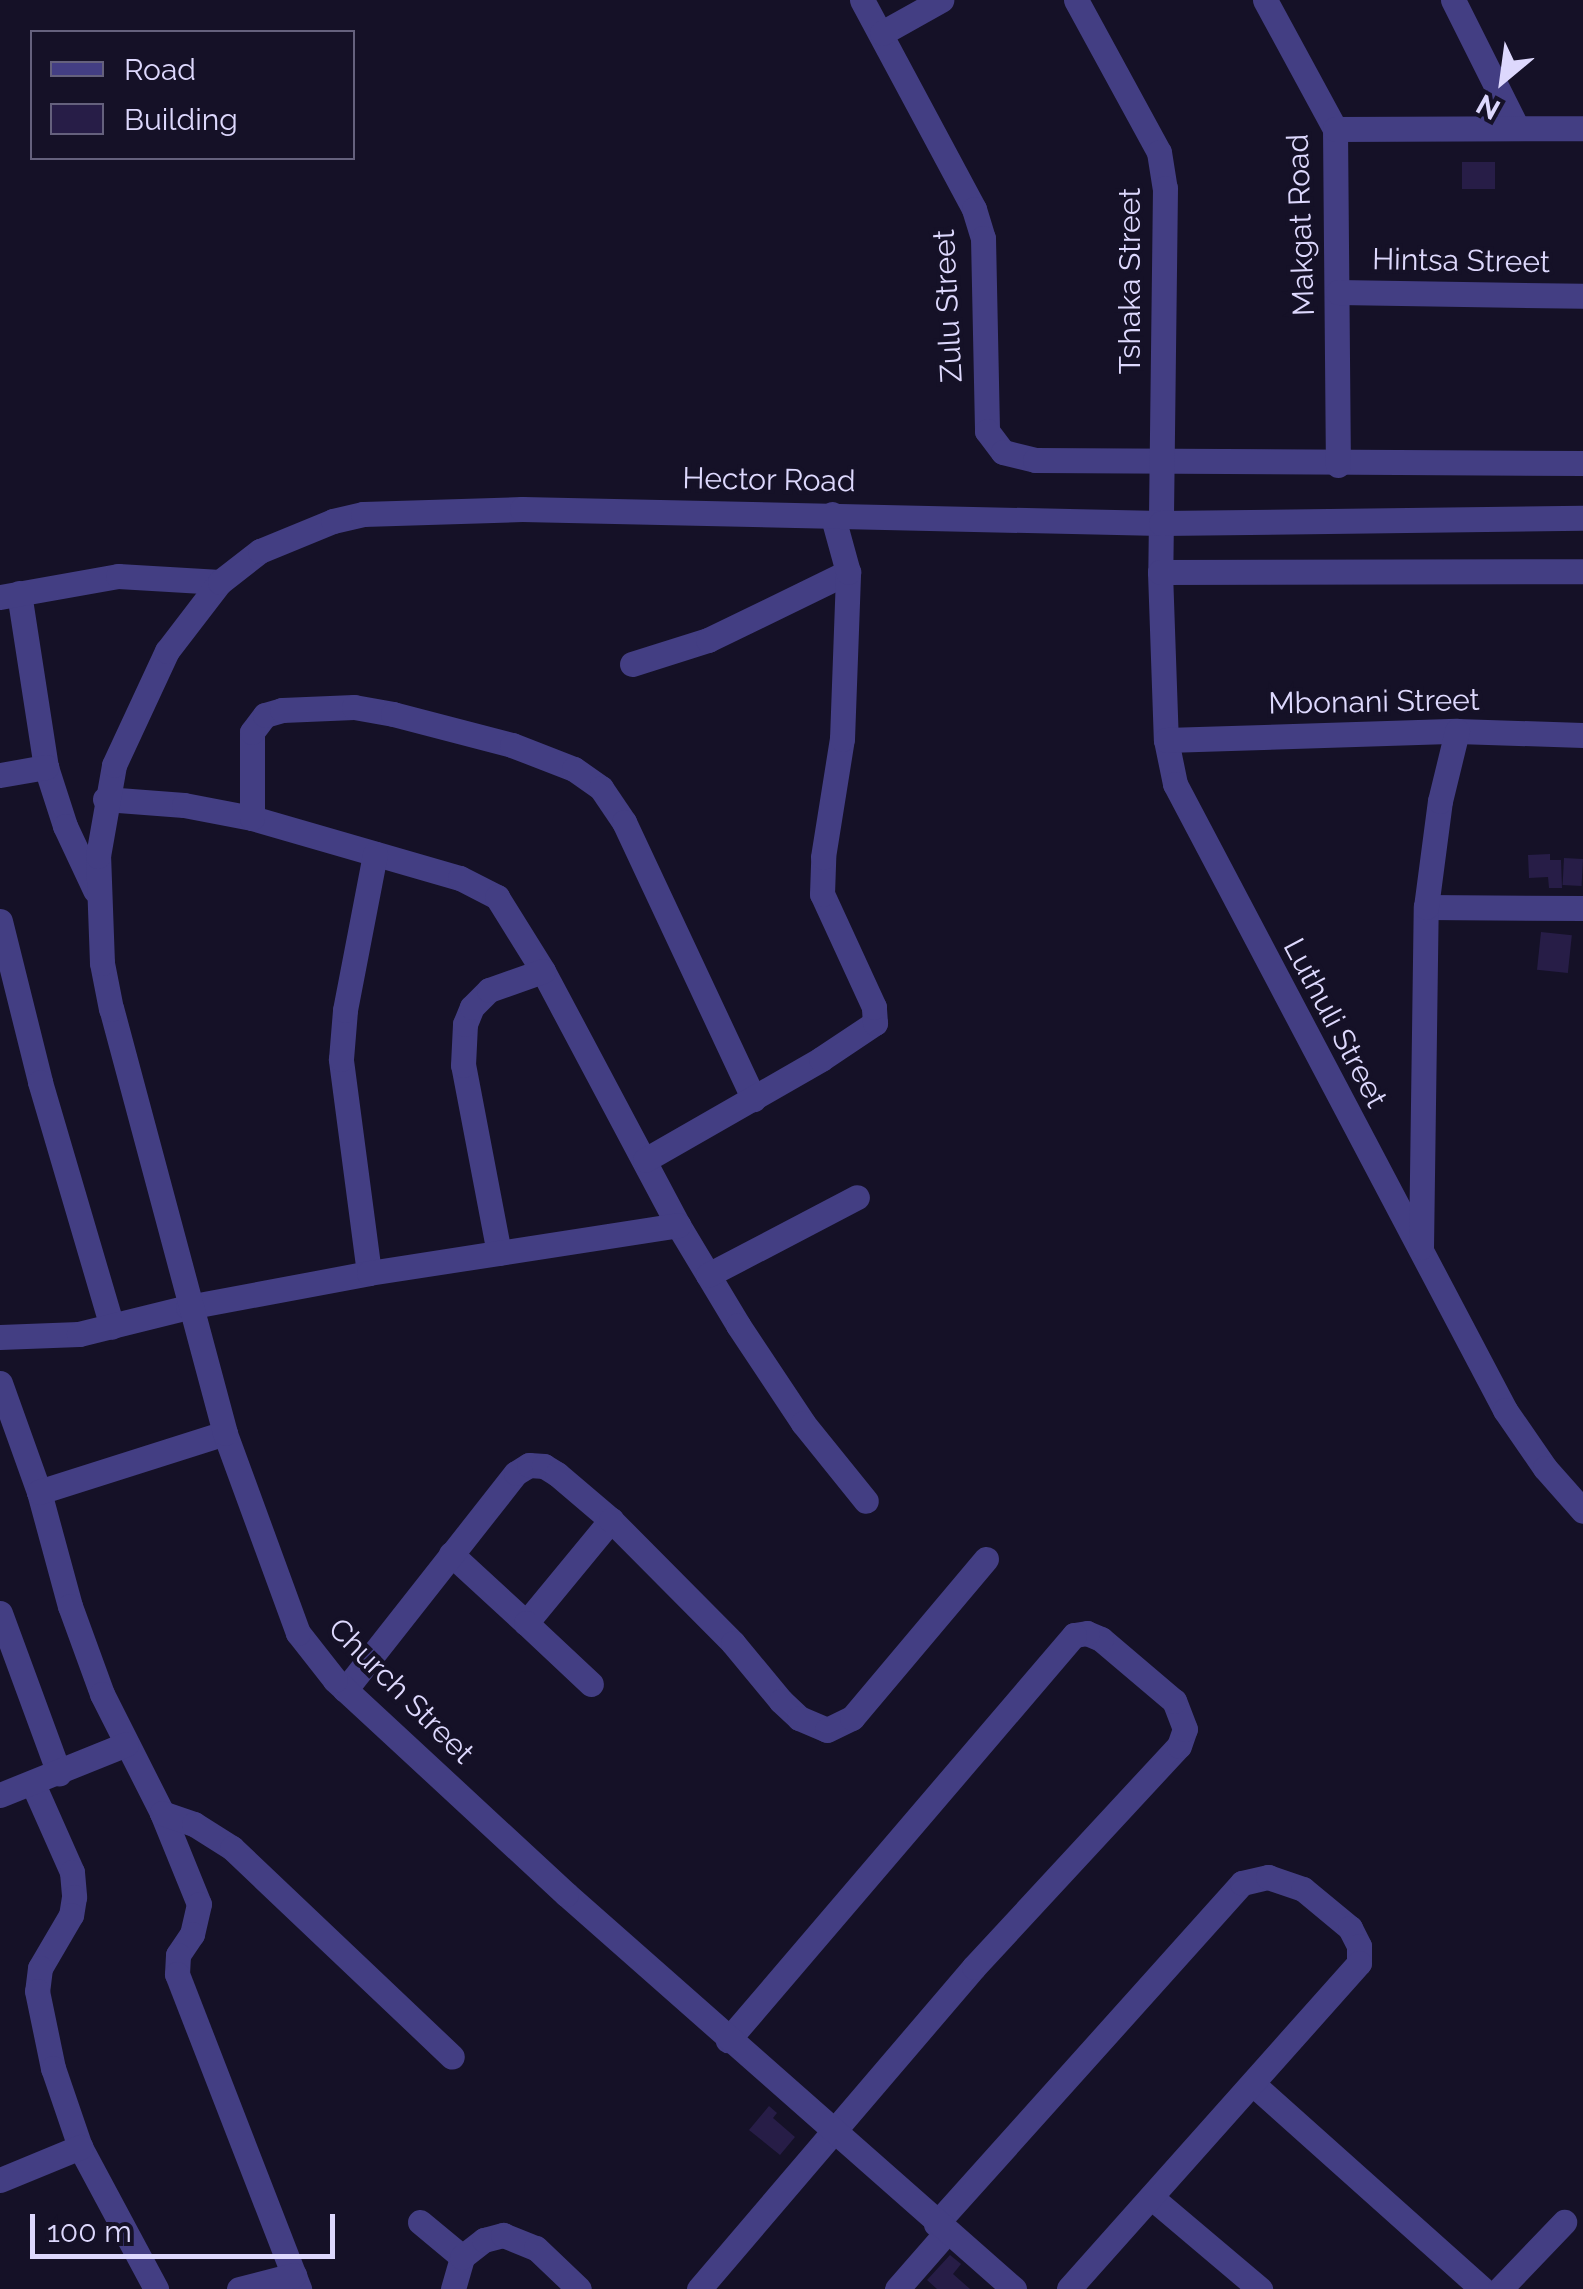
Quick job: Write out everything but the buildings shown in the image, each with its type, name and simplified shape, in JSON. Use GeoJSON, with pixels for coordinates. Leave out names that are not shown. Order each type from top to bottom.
{"type":"FeatureCollection","features":[{"type":"Feature","properties":{"kind":"street","name":"Zulu Street"},"geometry":{"type":"LineString","coordinates":[[862,0],[974,208],[982,238],[986,431],[1004,452],[1035,460],[1162,460]]}},
{"type":"Feature","properties":{"kind":"street"},"geometry":{"type":"LineString","coordinates":[[882,33],[941,0]]}},
{"type":"Feature","properties":{"kind":"street","name":"Tshaka Street"},"geometry":{"type":"LineString","coordinates":[[1076,0],[1160,152],[1165,188],[1161,523]]}},
{"type":"Feature","properties":{"kind":"street","name":"Makgat Road"},"geometry":{"type":"LineString","coordinates":[[1265,0],[1335,129],[1338,465]]}},
{"type":"Feature","properties":{"kind":"street"},"geometry":{"type":"LineString","coordinates":[[1453,0],[1516,126]]}},
{"type":"Feature","properties":{"kind":"street"},"geometry":{"type":"LineString","coordinates":[[1335,129],[1583,128]]}},
{"type":"Feature","properties":{"kind":"street","name":"Hintsa Street"},"geometry":{"type":"LineString","coordinates":[[1338,292],[1583,296]]}},
{"type":"Feature","properties":{"kind":"street"},"geometry":{"type":"LineString","coordinates":[[1162,460],[1338,465],[1583,463]]}},
{"type":"Feature","properties":{"kind":"street","name":"Hector Road"},"geometry":{"type":"LineString","coordinates":[[105,800],[114,765],[152,680],[187,621],[220,582],[260,551],[307,530],[363,514],[522,509],[1161,523],[1583,518]]}},
{"type":"Feature","properties":{"kind":"street"},"geometry":{"type":"LineString","coordinates":[[644,1160],[862,1034],[876,1015],[830,918],[821,876],[842,739],[848,572],[832,514]]}},
{"type":"Feature","properties":{"kind":"street","name":"Luthuli Street"},"geometry":{"type":"LineString","coordinates":[[1161,523],[1166,740],[1185,809],[1504,1410],[1583,1511]]}},
{"type":"Feature","properties":{"kind":"street"},"geometry":{"type":"LineString","coordinates":[[1160,572],[1583,570]]}},
{"type":"Feature","properties":{"kind":"street"},"geometry":{"type":"LineString","coordinates":[[632,664],[708,640],[848,572]]}},
{"type":"Feature","properties":{"kind":"street"},"geometry":{"type":"LineString","coordinates":[[99,899],[65,826],[46,767],[10,595],[118,576],[220,582]]}},
{"type":"Feature","properties":{"kind":"street"},"geometry":{"type":"LineString","coordinates":[[252,818],[252,732],[266,715],[282,710],[354,707],[393,714],[512,745],[574,769],[601,788],[624,822],[754,1098]]}},
{"type":"Feature","properties":{"kind":"street"},"geometry":{"type":"LineString","coordinates":[[1420,1246],[1426,907],[1440,801],[1457,730]]}},
{"type":"Feature","properties":{"kind":"street","name":"Mbonani Street"},"geometry":{"type":"LineString","coordinates":[[1166,740],[1457,730],[1583,735]]}},
{"type":"Feature","properties":{"kind":"street"},"geometry":{"type":"LineString","coordinates":[[0,775],[46,767]]}},
{"type":"Feature","properties":{"kind":"street"},"geometry":{"type":"LineString","coordinates":[[105,800],[160,802],[252,818],[460,878],[489,892],[508,912],[543,971],[678,1226],[767,1373],[866,1501]]}},
{"type":"Feature","properties":{"kind":"street","name":"Church Street"},"geometry":{"type":"LineString","coordinates":[[105,800],[99,899],[102,963],[114,1023],[224,1434],[290,1618],[314,1658],[728,2040],[1014,2289]]}},
{"type":"Feature","properties":{"kind":"street"},"geometry":{"type":"LineString","coordinates":[[369,1274],[341,1059],[376,854]]}},
{"type":"Feature","properties":{"kind":"street"},"geometry":{"type":"LineString","coordinates":[[1426,907],[1583,908]]}},
{"type":"Feature","properties":{"kind":"street"},"geometry":{"type":"LineString","coordinates":[[0,922],[30,1049],[112,1327]]}},
{"type":"Feature","properties":{"kind":"street"},"geometry":{"type":"LineString","coordinates":[[498,1253],[463,1065],[465,1024],[472,1007],[489,990],[543,971]]}},
{"type":"Feature","properties":{"kind":"street"},"geometry":{"type":"LineString","coordinates":[[708,1275],[857,1197]]}},
{"type":"Feature","properties":{"kind":"street"},"geometry":{"type":"LineString","coordinates":[[0,1337],[79,1334],[188,1307],[369,1274],[678,1226]]}},
{"type":"Feature","properties":{"kind":"street"},"geometry":{"type":"LineString","coordinates":[[0,1382],[40,1492],[70,1606],[102,1694],[162,1812],[199,1904],[192,1934],[178,1955],[177,1974],[297,2282],[239,2289]]}},
{"type":"Feature","properties":{"kind":"street"},"geometry":{"type":"LineString","coordinates":[[40,1492],[224,1434]]}},
{"type":"Feature","properties":{"kind":"street"},"geometry":{"type":"LineString","coordinates":[[345,1690],[516,1473],[529,1466],[549,1468],[611,1520],[733,1643],[781,1701],[799,1718],[827,1730],[852,1718],[986,1558]]}},
{"type":"Feature","properties":{"kind":"street"},"geometry":{"type":"LineString","coordinates":[[526,1622],[611,1520]]}},
{"type":"Feature","properties":{"kind":"street"},"geometry":{"type":"LineString","coordinates":[[451,1554],[591,1684]]}},
{"type":"Feature","properties":{"kind":"street"},"geometry":{"type":"LineString","coordinates":[[0,1613],[59,1773]]}},
{"type":"Feature","properties":{"kind":"street"},"geometry":{"type":"LineString","coordinates":[[698,2289],[836,2134],[974,1967],[1179,1746],[1183,1720],[1167,1693],[1101,1639],[1087,1633],[1074,1635],[728,2040]]}},
{"type":"Feature","properties":{"kind":"street"},"geometry":{"type":"LineString","coordinates":[[0,1795],[126,1744]]}},
{"type":"Feature","properties":{"kind":"street"},"geometry":{"type":"LineString","coordinates":[[33,1784],[72,1872],[71,1915],[40,1968],[37,1991],[54,2068],[80,2147],[156,2289]]}},
{"type":"Feature","properties":{"kind":"street"},"geometry":{"type":"LineString","coordinates":[[162,1812],[194,1824],[232,1848],[452,2057]]}},
{"type":"Feature","properties":{"kind":"street"},"geometry":{"type":"LineString","coordinates":[[897,2289],[941,2228],[1236,1889],[1249,1879],[1268,1876],[1314,1896],[1350,1928],[1360,1954],[1354,1971],[1069,2289]]}},
{"type":"Feature","properties":{"kind":"street"},"geometry":{"type":"LineString","coordinates":[[1252,2084],[1482,2289]]}},
{"type":"Feature","properties":{"kind":"street"},"geometry":{"type":"LineString","coordinates":[[0,2180],[80,2147]]}},
{"type":"Feature","properties":{"kind":"street"},"geometry":{"type":"LineString","coordinates":[[1152,2198],[1260,2289]]}},
{"type":"Feature","properties":{"kind":"street"},"geometry":{"type":"LineString","coordinates":[[420,2222],[462,2258]]}},
{"type":"Feature","properties":{"kind":"street"},"geometry":{"type":"LineString","coordinates":[[1500,2289],[1564,2222]]}},
{"type":"Feature","properties":{"kind":"street"},"geometry":{"type":"LineString","coordinates":[[453,2289],[462,2258],[484,2240],[510,2235],[536,2248],[579,2289]]}}]}
